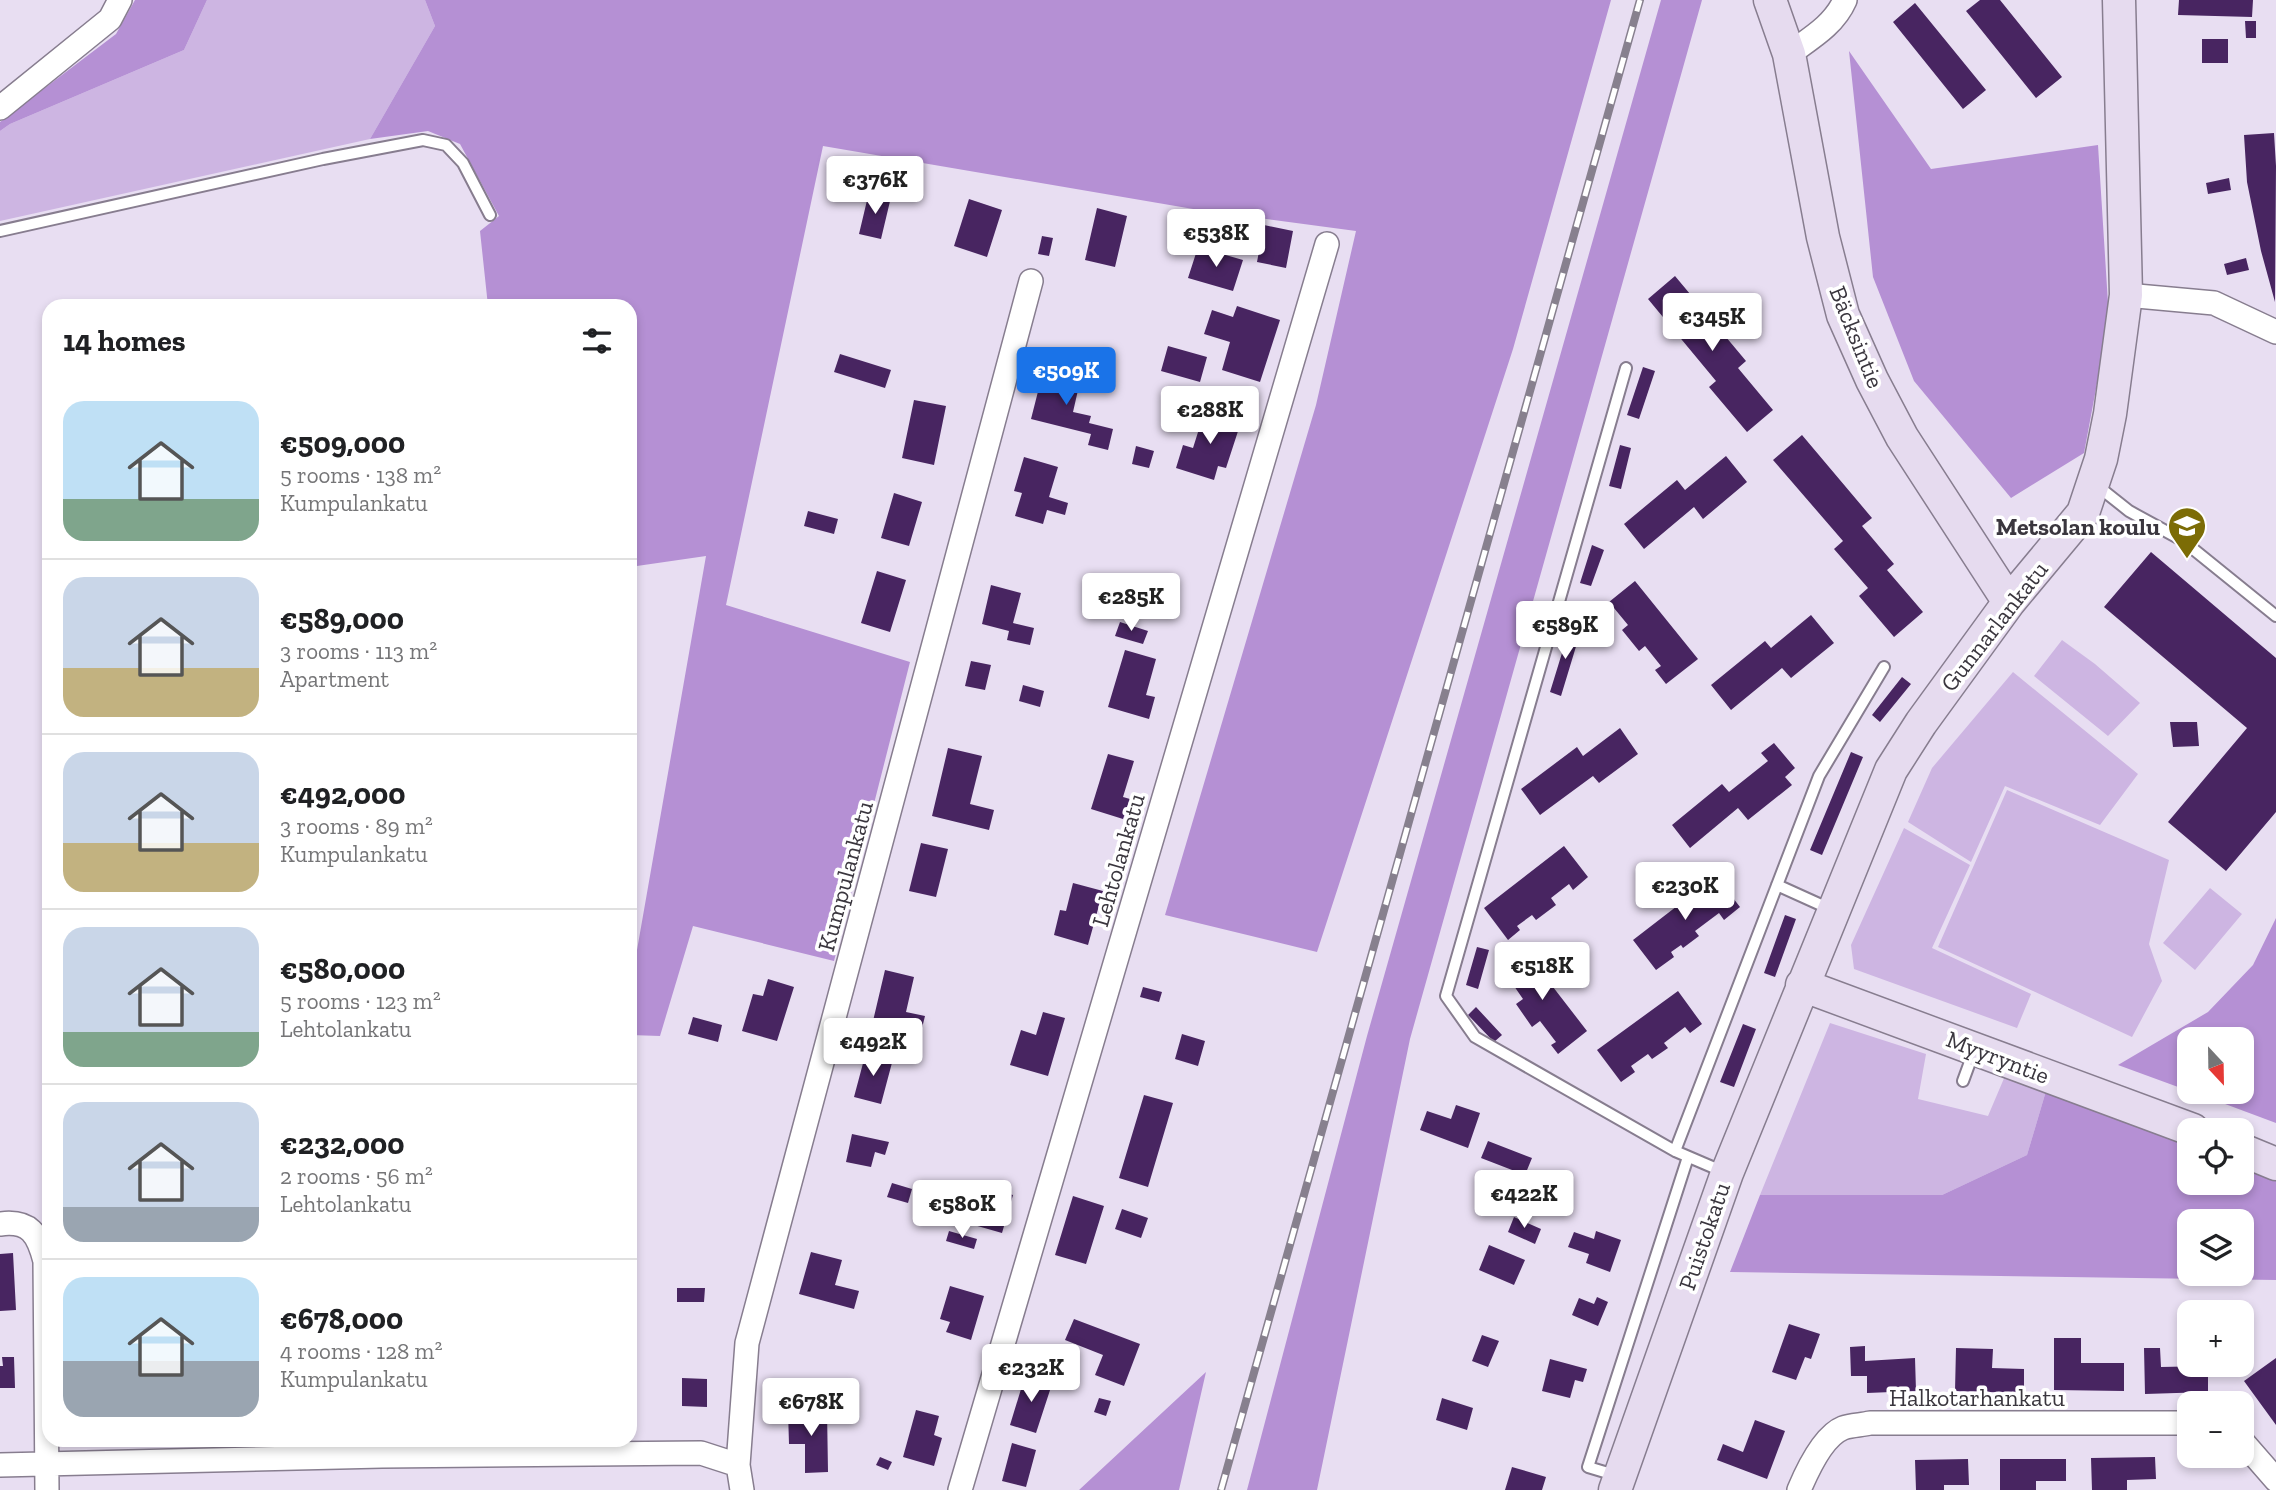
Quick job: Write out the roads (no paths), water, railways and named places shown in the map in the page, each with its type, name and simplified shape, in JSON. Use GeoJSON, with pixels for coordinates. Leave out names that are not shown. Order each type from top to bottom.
{"type":"FeatureCollection","features":[{"type":"Feature","properties":{"kind":"street"},"geometry":{"type":"LineString","coordinates":[[0,108],[110,19],[120,0]]}},
{"type":"Feature","properties":{"kind":"street","name":"Bäcksintie"},"geometry":{"type":"LineString","coordinates":[[1770,0],[1789,54],[1823,237],[1843,315],[1872,380],[1902,437],[2010,603]]}},
{"type":"Feature","properties":{"kind":"street"},"geometry":{"type":"LineString","coordinates":[[1789,54],[1824,29],[1840,11],[1845,0]]}},
{"type":"Feature","properties":{"kind":"street","name":"Gunnarlankatu"},"geometry":{"type":"LineString","coordinates":[[1802,985],[1891,770],[1921,723],[2010,603],[2083,513],[2093,483],[2110,414],[2126,295],[2119,0]]}},
{"type":"Feature","properties":{"kind":"street","name":"Lehtolankatu"},"geometry":{"type":"LineString","coordinates":[[960,1490],[1327,244]]}},
{"type":"Feature","properties":{"kind":"street","name":"Kumpulankatu"},"geometry":{"type":"LineString","coordinates":[[742,1490],[738,1465],[747,1343],[1031,281]]}},
{"type":"Feature","properties":{"kind":"street"},"geometry":{"type":"LineString","coordinates":[[2126,295],[2214,303],[2276,332]]}},
{"type":"Feature","properties":{"kind":"street","name":"Myyryntie"},"geometry":{"type":"LineString","coordinates":[[1802,985],[2177,1124]]}},
{"type":"Feature","properties":{"kind":"street","name":"Puistokatu"},"geometry":{"type":"LineString","coordinates":[[1617,1483],[1727,1172],[1802,985]]}},
{"type":"Feature","properties":{"kind":"street"},"geometry":{"type":"LineString","coordinates":[[2254,1155],[2276,1164]]}},
{"type":"Feature","properties":{"kind":"street"},"geometry":{"type":"LineString","coordinates":[[0,1224],[16,1222],[30,1230],[40,1240],[42,1248]]}},
{"type":"Feature","properties":{"kind":"street","name":"Halkotarhankatu"},"geometry":{"type":"LineString","coordinates":[[1799,1490],[1823,1446],[1842,1428],[1861,1425],[2177,1423]]}},
{"type":"Feature","properties":{"kind":"street"},"geometry":{"type":"LineString","coordinates":[[47,1490],[48,1447]]}},
{"type":"Feature","properties":{"kind":"street"},"geometry":{"type":"LineString","coordinates":[[0,1465],[368,1456],[701,1453],[738,1465]]}},
{"type":"Feature","properties":{"kind":"street"},"geometry":{"type":"LineString","coordinates":[[2254,1455],[2276,1480]]}},
{"type":"Feature","properties":{"kind":"lane"},"geometry":{"type":"LineString","coordinates":[[0,232],[323,159],[423,140],[446,145],[463,163],[490,215]]}},
{"type":"Feature","properties":{"kind":"lane"},"geometry":{"type":"LineString","coordinates":[[1626,368],[1446,996],[1475,1037],[1675,1151],[1727,1172]]}},
{"type":"Feature","properties":{"kind":"lane"},"geometry":{"type":"LineString","coordinates":[[2093,483],[2129,511],[2182,540],[2276,616]]}},
{"type":"Feature","properties":{"kind":"lane"},"geometry":{"type":"LineString","coordinates":[[1675,1151],[1819,776],[1884,667]]}},
{"type":"Feature","properties":{"kind":"lane"},"geometry":{"type":"LineString","coordinates":[[1777,885],[1833,910]]}},
{"type":"Feature","properties":{"kind":"lane"},"geometry":{"type":"LineString","coordinates":[[1962,1081],[1975,1048]]}},
{"type":"Feature","properties":{"kind":"lane"},"geometry":{"type":"LineString","coordinates":[[1617,1483],[1588,1467],[1688,1157]]}},
{"type":"Feature","properties":{"kind":"railway"},"geometry":{"type":"LineString","coordinates":[[1221,1490],[1640,0]]}},
{"type":"Feature","properties":{"kind":"place","name":"Metsolan koulu"},"geometry":{"type":"Point","coordinates":[2187,560]}}]}
